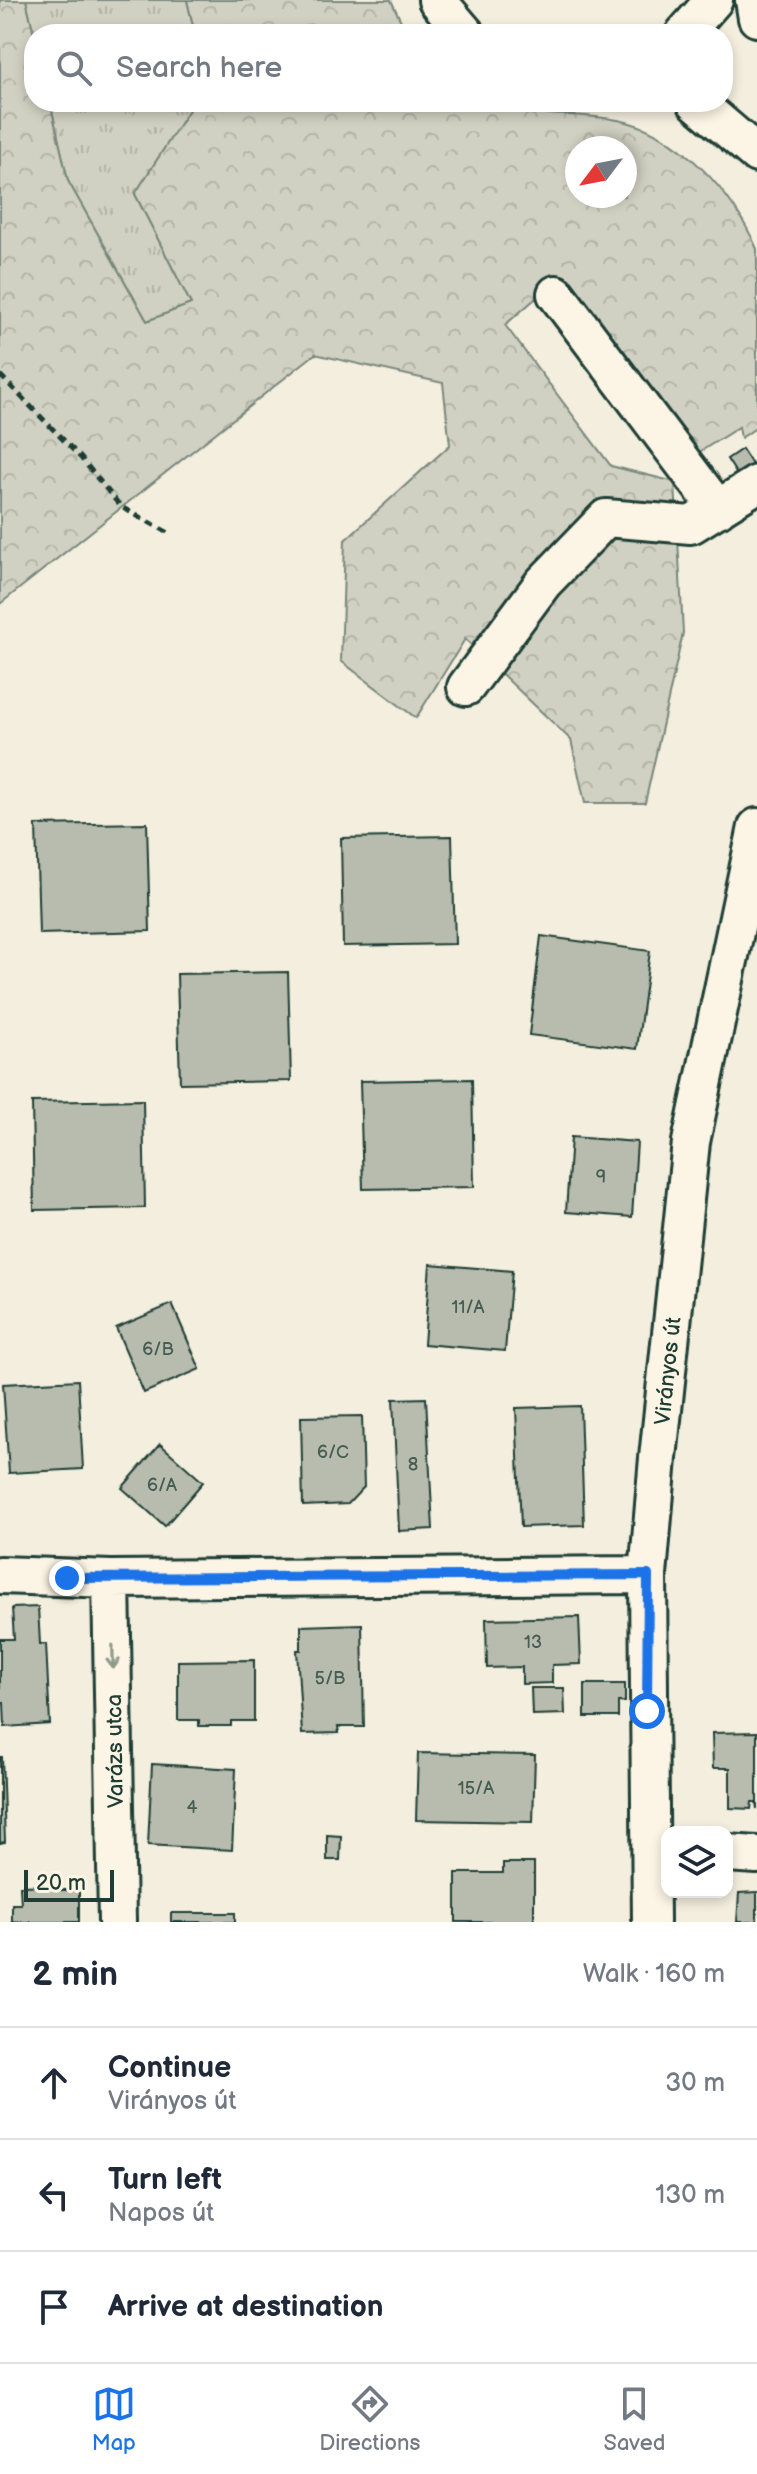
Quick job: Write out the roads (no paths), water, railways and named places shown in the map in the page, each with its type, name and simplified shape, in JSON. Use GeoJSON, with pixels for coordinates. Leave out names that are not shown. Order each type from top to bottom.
{"type":"FeatureCollection","features":[{"type":"Feature","properties":{"kind":"street"},"geometry":{"type":"LineString","coordinates":[[437,0],[457,24]]}},
{"type":"Feature","properties":{"kind":"street"},"geometry":{"type":"LineString","coordinates":[[693,24],[714,0]]}},
{"type":"Feature","properties":{"kind":"street"},"geometry":{"type":"LineString","coordinates":[[754,0],[757,18]]}},
{"type":"Feature","properties":{"kind":"street"},"geometry":{"type":"LineString","coordinates":[[708,112],[757,154]]}},
{"type":"Feature","properties":{"kind":"street"},"geometry":{"type":"LineString","coordinates":[[556,294],[718,509]]}},
{"type":"Feature","properties":{"kind":"street"},"geometry":{"type":"LineString","coordinates":[[466,687],[543,583],[606,518],[691,525],[757,484]]}},
{"type":"Feature","properties":{"kind":"street","name":"Virányos út"},"geometry":{"type":"LineString","coordinates":[[651,1922],[659,1848],[648,1575],[691,1142],[750,884],[757,827]]}},
{"type":"Feature","properties":{"kind":"street"},"geometry":{"type":"LineString","coordinates":[[0,1575],[111,1579],[648,1575]]}},
{"type":"Feature","properties":{"kind":"street","name":"Varázs utca"},"geometry":{"type":"LineString","coordinates":[[111,1579],[117,1922]]}},
{"type":"Feature","properties":{"kind":"street"},"geometry":{"type":"LineString","coordinates":[[733,1853],[757,1855]]}}]}
